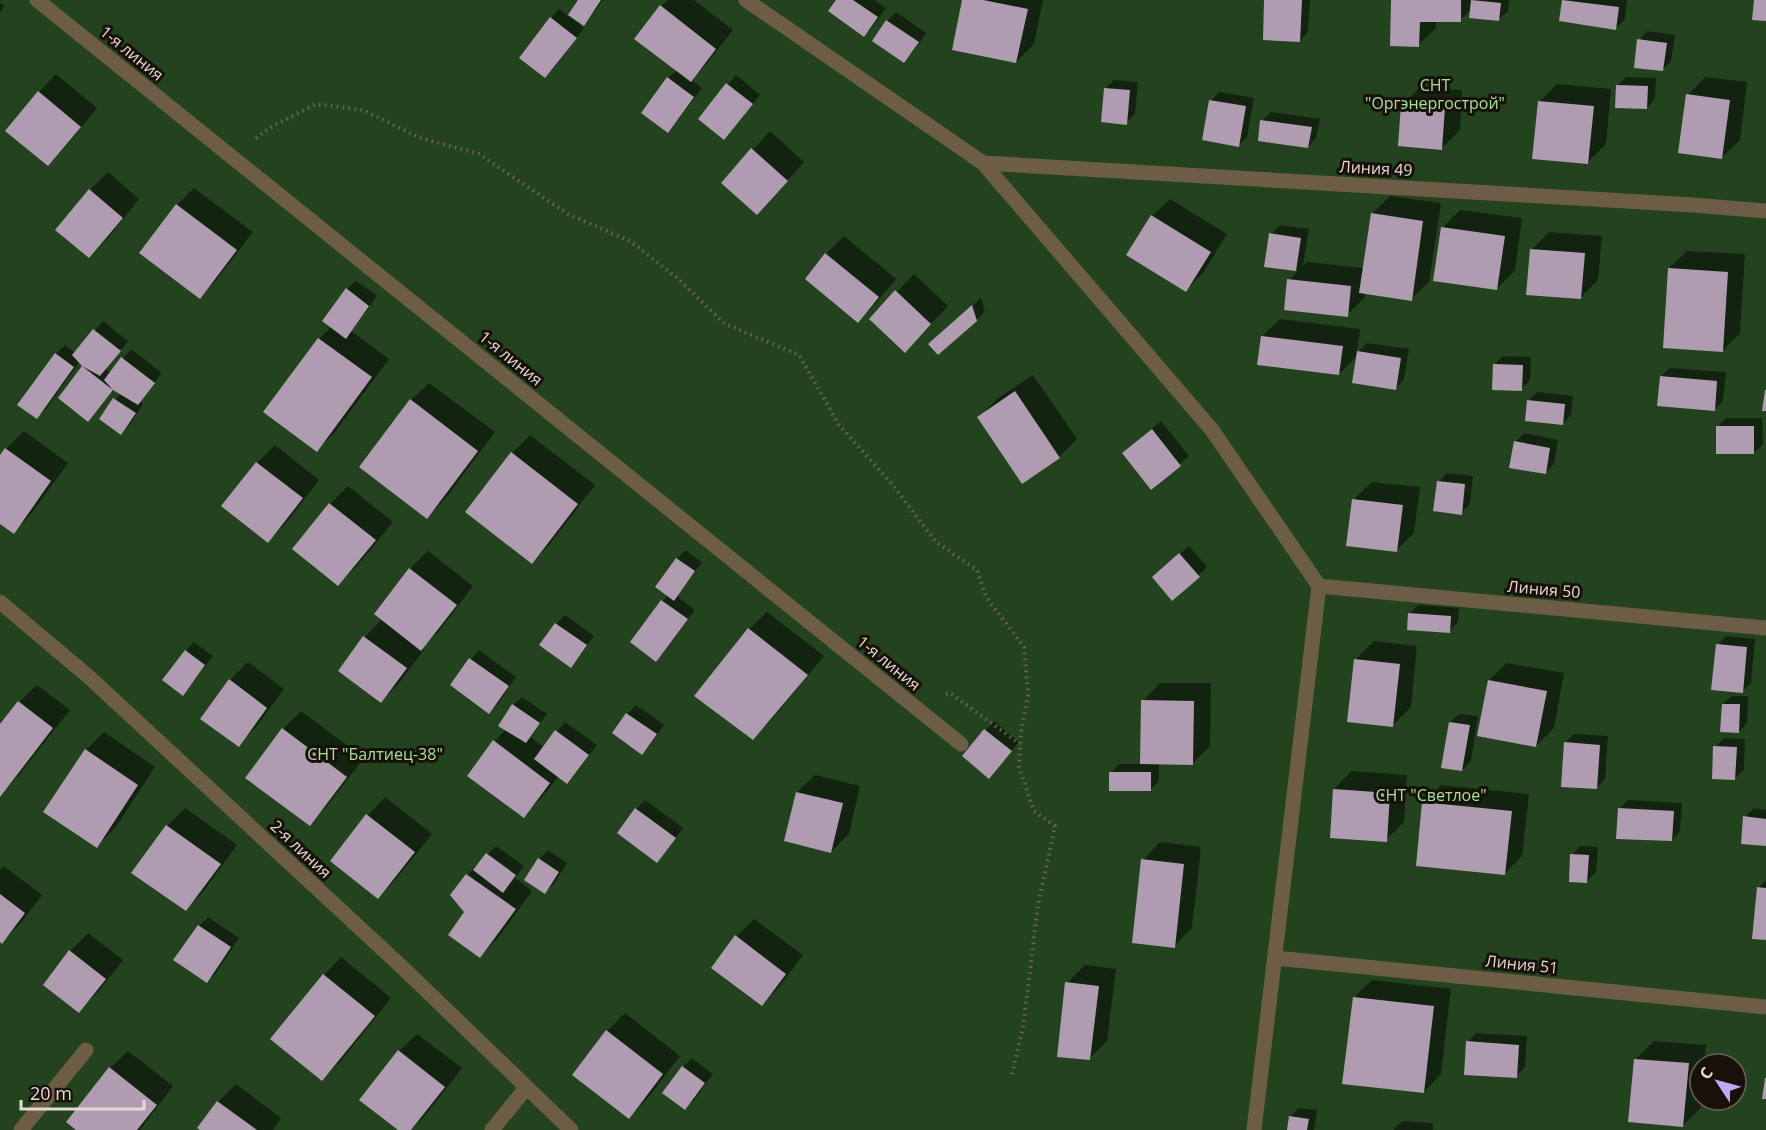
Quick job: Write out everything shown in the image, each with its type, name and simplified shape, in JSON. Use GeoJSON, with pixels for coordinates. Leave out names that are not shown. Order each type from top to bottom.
{"type":"FeatureCollection","features":[{"type":"Feature","properties":{"kind":"street","name":"1-я линия"},"geometry":{"type":"LineString","coordinates":[[37,0],[962,744]]}},
{"type":"Feature","properties":{"kind":"street"},"geometry":{"type":"LineString","coordinates":[[746,0],[983,163],[1212,430],[1319,586],[1254,1130]]}},
{"type":"Feature","properties":{"kind":"street","name":"Линия 49"},"geometry":{"type":"LineString","coordinates":[[983,163],[1766,211]]}},
{"type":"Feature","properties":{"kind":"street","name":"Линия 50"},"geometry":{"type":"LineString","coordinates":[[1319,586],[1766,628]]}},
{"type":"Feature","properties":{"kind":"street","name":"2-я линия"},"geometry":{"type":"LineString","coordinates":[[0,602],[89,677],[403,968],[571,1130]]}},
{"type":"Feature","properties":{"kind":"street","name":"Линия 51"},"geometry":{"type":"LineString","coordinates":[[1275,958],[1766,1007]]}},
{"type":"Feature","properties":{"kind":"street"},"geometry":{"type":"LineString","coordinates":[[21,1130],[86,1050]]}},
{"type":"Feature","properties":{"kind":"street"},"geometry":{"type":"LineString","coordinates":[[492,1130],[526,1088]]}},
{"type":"Feature","properties":{"kind":"path"},"geometry":{"type":"LineString","coordinates":[[218,146],[248,144],[273,126],[316,104],[363,110],[420,138],[479,154],[568,214],[630,241],[676,277],[725,324],[799,355],[839,425],[891,483],[936,542],[977,570],[986,597],[1024,647],[1028,695],[1021,732],[1019,766],[1034,811],[1055,826],[1038,905],[1023,1027],[1012,1074]]}},
{"type":"Feature","properties":{"kind":"green space"},"geometry":{"type":"Polygon","coordinates":[[[0,0],[1766,0],[1766,1130],[0,1130],[0,0]]]}},
{"type":"Feature","properties":{"kind":"building"},"geometry":{"type":"Polygon","coordinates":[[[578,0],[601,0],[584,26],[568,15],[578,0]]]}},
{"type":"Feature","properties":{"kind":"building"},"geometry":{"type":"Polygon","coordinates":[[[836,0],[853,0],[878,17],[864,37],[828,11],[836,0]]]}},
{"type":"Feature","properties":{"kind":"building"},"geometry":{"type":"Polygon","coordinates":[[[962,0],[983,0],[1028,9],[1016,63],[952,50],[962,0]]]}},
{"type":"Feature","properties":{"kind":"building"},"geometry":{"type":"Polygon","coordinates":[[[1264,0],[1302,0],[1300,42],[1263,40],[1264,0]]]}},
{"type":"Feature","properties":{"kind":"building"},"geometry":{"type":"Polygon","coordinates":[[[1391,0],[1461,0],[1461,22],[1420,22],[1419,47],[1390,46],[1391,0]]]}},
{"type":"Feature","properties":{"kind":"building"},"geometry":{"type":"Polygon","coordinates":[[[1471,0],[1501,3],[1499,21],[1469,18],[1471,0]]]}},
{"type":"Feature","properties":{"kind":"building"},"geometry":{"type":"Polygon","coordinates":[[[1562,0],[1619,7],[1616,30],[1559,21],[1562,0]]]}},
{"type":"Feature","properties":{"kind":"building"},"geometry":{"type":"Polygon","coordinates":[[[1754,0],[1766,0],[1766,21],[1752,20],[1754,0]]]}},
{"type":"Feature","properties":{"kind":"building"},"geometry":{"type":"Polygon","coordinates":[[[660,5],[716,49],[691,82],[634,39],[660,5]]]}},
{"type":"Feature","properties":{"kind":"building"},"geometry":{"type":"Polygon","coordinates":[[[550,17],[577,38],[545,78],[519,58],[550,17]]]}},
{"type":"Feature","properties":{"kind":"building"},"geometry":{"type":"Polygon","coordinates":[[[886,20],[919,42],[904,63],[872,41],[886,20]]]}},
{"type":"Feature","properties":{"kind":"building"},"geometry":{"type":"Polygon","coordinates":[[[1637,39],[1667,43],[1663,71],[1634,68],[1637,39]]]}},
{"type":"Feature","properties":{"kind":"building"},"geometry":{"type":"Polygon","coordinates":[[[667,77],[694,97],[668,133],[641,113],[667,77]]]}},
{"type":"Feature","properties":{"kind":"building"},"geometry":{"type":"Polygon","coordinates":[[[726,83],[753,104],[724,140],[698,119],[726,83]]]}},
{"type":"Feature","properties":{"kind":"building"},"geometry":{"type":"Polygon","coordinates":[[[1616,85],[1648,86],[1647,109],[1615,108],[1616,85]]]}},
{"type":"Feature","properties":{"kind":"building"},"geometry":{"type":"Polygon","coordinates":[[[1104,88],[1130,90],[1127,125],[1101,122],[1104,88]]]}},
{"type":"Feature","properties":{"kind":"building"},"geometry":{"type":"Polygon","coordinates":[[[38,91],[81,127],[48,166],[5,131],[38,91]]]}},
{"type":"Feature","properties":{"kind":"building"},"geometry":{"type":"Polygon","coordinates":[[[1686,94],[1730,100],[1722,159],[1678,153],[1686,94]]]}},
{"type":"Feature","properties":{"kind":"building"},"geometry":{"type":"Polygon","coordinates":[[[1209,100],[1246,106],[1239,147],[1202,140],[1209,100]]]}},
{"type":"Feature","properties":{"kind":"building"},"geometry":{"type":"Polygon","coordinates":[[[1538,101],[1594,106],[1588,164],[1532,159],[1538,101]]]}},
{"type":"Feature","properties":{"kind":"building"},"geometry":{"type":"Polygon","coordinates":[[[1401,104],[1445,107],[1442,150],[1398,146],[1401,104]]]}},
{"type":"Feature","properties":{"kind":"building"},"geometry":{"type":"Polygon","coordinates":[[[1260,120],[1312,127],[1308,148],[1258,141],[1260,120]]]}},
{"type":"Feature","properties":{"kind":"building"},"geometry":{"type":"Polygon","coordinates":[[[751,148],[788,181],[757,215],[721,183],[751,148]]]}},
{"type":"Feature","properties":{"kind":"building"},"geometry":{"type":"Polygon","coordinates":[[[89,189],[123,218],[89,258],[55,230],[89,189]]]}},
{"type":"Feature","properties":{"kind":"building"},"geometry":{"type":"Polygon","coordinates":[[[176,204],[237,250],[200,299],[139,253],[176,204]]]}},
{"type":"Feature","properties":{"kind":"building"},"geometry":{"type":"Polygon","coordinates":[[[1371,213],[1423,221],[1412,301],[1359,293],[1371,213]]]}},
{"type":"Feature","properties":{"kind":"building"},"geometry":{"type":"Polygon","coordinates":[[[1151,215],[1211,252],[1186,292],[1126,255],[1151,215]]]}},
{"type":"Feature","properties":{"kind":"building"},"geometry":{"type":"Polygon","coordinates":[[[1441,227],[1505,236],[1497,290],[1433,281],[1441,227]]]}},
{"type":"Feature","properties":{"kind":"building"},"geometry":{"type":"Polygon","coordinates":[[[1269,233],[1301,238],[1296,271],[1264,267],[1269,233]]]}},
{"type":"Feature","properties":{"kind":"building"},"geometry":{"type":"Polygon","coordinates":[[[1530,249],[1585,253],[1581,299],[1526,295],[1530,249]]]}},
{"type":"Feature","properties":{"kind":"building"},"geometry":{"type":"Polygon","coordinates":[[[825,253],[879,297],[858,323],[805,279],[825,253]]]}},
{"type":"Feature","properties":{"kind":"building"},"geometry":{"type":"Polygon","coordinates":[[[1668,268],[1728,272],[1723,352],[1663,348],[1668,268]]]}},
{"type":"Feature","properties":{"kind":"building"},"geometry":{"type":"Polygon","coordinates":[[[1287,279],[1351,286],[1348,317],[1284,310],[1287,279]]]}},
{"type":"Feature","properties":{"kind":"building"},"geometry":{"type":"Polygon","coordinates":[[[346,288],[369,306],[346,339],[322,321],[346,288]]]}},
{"type":"Feature","properties":{"kind":"building"},"geometry":{"type":"Polygon","coordinates":[[[895,290],[931,324],[905,353],[869,319],[895,290]]]}},
{"type":"Feature","properties":{"kind":"building"},"geometry":{"type":"Polygon","coordinates":[[[972,305],[977,321],[938,355],[928,344],[972,305]]]}},
{"type":"Feature","properties":{"kind":"building"},"geometry":{"type":"Polygon","coordinates":[[[93,329],[121,351],[100,376],[82,366],[72,355],[93,329]]]}},
{"type":"Feature","properties":{"kind":"building"},"geometry":{"type":"Polygon","coordinates":[[[1261,336],[1343,346],[1339,375],[1257,365],[1261,336]]]}},
{"type":"Feature","properties":{"kind":"building"},"geometry":{"type":"Polygon","coordinates":[[[318,338],[372,377],[317,452],[263,412],[318,338]]]}},
{"type":"Feature","properties":{"kind":"building"},"geometry":{"type":"Polygon","coordinates":[[[1357,351],[1401,358],[1396,390],[1352,383],[1357,351]]]}},
{"type":"Feature","properties":{"kind":"building"},"geometry":{"type":"Polygon","coordinates":[[[55,353],[74,367],[37,419],[17,405],[55,353]]]}},
{"type":"Feature","properties":{"kind":"building"},"geometry":{"type":"Polygon","coordinates":[[[121,357],[155,383],[138,405],[113,390],[104,380],[121,357]]]}},
{"type":"Feature","properties":{"kind":"building"},"geometry":{"type":"Polygon","coordinates":[[[1493,364],[1523,365],[1522,391],[1492,390],[1493,364]]]}},
{"type":"Feature","properties":{"kind":"building"},"geometry":{"type":"Polygon","coordinates":[[[82,366],[113,390],[88,422],[58,398],[82,366]]]}},
{"type":"Feature","properties":{"kind":"building"},"geometry":{"type":"Polygon","coordinates":[[[1660,376],[1717,381],[1715,411],[1657,406],[1660,376]]]}},
{"type":"Feature","properties":{"kind":"building"},"geometry":{"type":"Polygon","coordinates":[[[1765,390],[1766,411],[1762,411],[1765,390]]]}},
{"type":"Feature","properties":{"kind":"building"},"geometry":{"type":"Polygon","coordinates":[[[1015,391],[1060,458],[1022,484],[977,417],[1015,391]]]}},
{"type":"Feature","properties":{"kind":"building"},"geometry":{"type":"Polygon","coordinates":[[[113,398],[136,413],[121,435],[99,419],[113,398]]]}},
{"type":"Feature","properties":{"kind":"building"},"geometry":{"type":"Polygon","coordinates":[[[410,399],[478,451],[427,519],[359,467],[410,399]]]}},
{"type":"Feature","properties":{"kind":"building"},"geometry":{"type":"Polygon","coordinates":[[[1527,400],[1565,404],[1563,425],[1525,421],[1527,400]]]}},
{"type":"Feature","properties":{"kind":"building"},"geometry":{"type":"Polygon","coordinates":[[[1716,426],[1754,426],[1754,454],[1716,454],[1716,426]]]}},
{"type":"Feature","properties":{"kind":"building"},"geometry":{"type":"Polygon","coordinates":[[[1152,429],[1181,466],[1151,490],[1122,453],[1152,429]]]}},
{"type":"Feature","properties":{"kind":"building"},"geometry":{"type":"Polygon","coordinates":[[[1514,441],[1550,448],[1546,474],[1509,468],[1514,441]]]}},
{"type":"Feature","properties":{"kind":"building"},"geometry":{"type":"Polygon","coordinates":[[[5,448],[51,481],[14,534],[0,524],[0,455],[5,448]]]}},
{"type":"Feature","properties":{"kind":"building"},"geometry":{"type":"Polygon","coordinates":[[[511,452],[578,504],[532,564],[465,512],[511,452]]]}},
{"type":"Feature","properties":{"kind":"building"},"geometry":{"type":"Polygon","coordinates":[[[256,462],[303,498],[268,543],[221,506],[256,462]]]}},
{"type":"Feature","properties":{"kind":"building"},"geometry":{"type":"Polygon","coordinates":[[[1437,481],[1465,484],[1462,515],[1433,511],[1437,481]]]}},
{"type":"Feature","properties":{"kind":"building"},"geometry":{"type":"Polygon","coordinates":[[[1352,499],[1403,505],[1397,552],[1346,546],[1352,499]]]}},
{"type":"Feature","properties":{"kind":"building"},"geometry":{"type":"Polygon","coordinates":[[[329,503],[376,540],[338,586],[292,549],[329,503]]]}},
{"type":"Feature","properties":{"kind":"building"},"geometry":{"type":"Polygon","coordinates":[[[1179,553],[1200,577],[1172,601],[1152,577],[1179,553]]]}},
{"type":"Feature","properties":{"kind":"building"},"geometry":{"type":"Polygon","coordinates":[[[676,558],[695,571],[674,601],[655,587],[676,558]]]}},
{"type":"Feature","properties":{"kind":"building"},"geometry":{"type":"Polygon","coordinates":[[[409,568],[457,605],[421,651],[374,614],[409,568]]]}},
{"type":"Feature","properties":{"kind":"building"},"geometry":{"type":"Polygon","coordinates":[[[661,600],[688,619],[656,662],[630,642],[661,600]]]}},
{"type":"Feature","properties":{"kind":"building"},"geometry":{"type":"Polygon","coordinates":[[[1408,613],[1451,616],[1450,633],[1407,630],[1408,613]]]}},
{"type":"Feature","properties":{"kind":"building"},"geometry":{"type":"Polygon","coordinates":[[[555,623],[587,645],[571,668],[539,645],[555,623]]]}},
{"type":"Feature","properties":{"kind":"building"},"geometry":{"type":"Polygon","coordinates":[[[748,628],[808,675],[753,740],[694,696],[748,628]]]}},
{"type":"Feature","properties":{"kind":"building"},"geometry":{"type":"Polygon","coordinates":[[[363,636],[407,668],[381,703],[338,671],[363,636]]]}},
{"type":"Feature","properties":{"kind":"building"},"geometry":{"type":"Polygon","coordinates":[[[1716,644],[1747,647],[1743,693],[1711,690],[1716,644]]]}},
{"type":"Feature","properties":{"kind":"building"},"geometry":{"type":"Polygon","coordinates":[[[185,650],[205,665],[183,696],[162,680],[185,650]]]}},
{"type":"Feature","properties":{"kind":"building"},"geometry":{"type":"Polygon","coordinates":[[[469,658],[509,686],[489,714],[450,685],[469,658]]]}},
{"type":"Feature","properties":{"kind":"building"},"geometry":{"type":"Polygon","coordinates":[[[1354,659],[1400,664],[1393,727],[1347,722],[1354,659]]]}},
{"type":"Feature","properties":{"kind":"building"},"geometry":{"type":"Polygon","coordinates":[[[229,679],[267,708],[239,747],[200,719],[229,679]]]}},
{"type":"Feature","properties":{"kind":"building"},"geometry":{"type":"Polygon","coordinates":[[[1488,680],[1547,691],[1536,747],[1477,736],[1488,680]]]}},
{"type":"Feature","properties":{"kind":"building"},"geometry":{"type":"Polygon","coordinates":[[[1141,700],[1194,701],[1193,765],[1140,764],[1141,700]]]}},
{"type":"Feature","properties":{"kind":"building"},"geometry":{"type":"Polygon","coordinates":[[[18,701],[53,728],[0,797],[0,724],[18,701]]]}},
{"type":"Feature","properties":{"kind":"building"},"geometry":{"type":"Polygon","coordinates":[[[512,704],[540,723],[526,743],[498,726],[512,704]]]}},
{"type":"Feature","properties":{"kind":"building"},"geometry":{"type":"Polygon","coordinates":[[[1722,704],[1740,704],[1739,733],[1720,732],[1722,704]]]}},
{"type":"Feature","properties":{"kind":"building"},"geometry":{"type":"Polygon","coordinates":[[[626,713],[657,734],[642,755],[612,733],[626,713]]]}},
{"type":"Feature","properties":{"kind":"building"},"geometry":{"type":"Polygon","coordinates":[[[1449,722],[1470,725],[1462,771],[1441,768],[1449,722]]]}},
{"type":"Feature","properties":{"kind":"building"},"geometry":{"type":"Polygon","coordinates":[[[282,728],[347,777],[310,826],[245,778],[282,728]]]}},
{"type":"Feature","properties":{"kind":"building"},"geometry":{"type":"Polygon","coordinates":[[[984,729],[1012,751],[989,779],[962,756],[984,729]]]}},
{"type":"Feature","properties":{"kind":"building"},"geometry":{"type":"Polygon","coordinates":[[[555,730],[589,755],[567,784],[534,759],[555,730]]]}},
{"type":"Feature","properties":{"kind":"building"},"geometry":{"type":"Polygon","coordinates":[[[493,740],[550,783],[524,818],[467,776],[493,740]]]}},
{"type":"Feature","properties":{"kind":"building"},"geometry":{"type":"Polygon","coordinates":[[[1564,742],[1600,745],[1597,789],[1561,787],[1564,742]]]}},
{"type":"Feature","properties":{"kind":"building"},"geometry":{"type":"Polygon","coordinates":[[[1713,746],[1737,747],[1735,780],[1712,779],[1713,746]]]}},
{"type":"Feature","properties":{"kind":"building"},"geometry":{"type":"Polygon","coordinates":[[[85,749],[138,785],[97,848],[43,812],[85,749]]]}},
{"type":"Feature","properties":{"kind":"building"},"geometry":{"type":"Polygon","coordinates":[[[1109,772],[1151,772],[1151,791],[1109,791],[1109,772]]]}},
{"type":"Feature","properties":{"kind":"building"},"geometry":{"type":"Polygon","coordinates":[[[1333,789],[1390,793],[1387,842],[1330,838],[1333,789]]]}},
{"type":"Feature","properties":{"kind":"building"},"geometry":{"type":"Polygon","coordinates":[[[796,792],[843,803],[831,853],[784,841],[796,792]]]}},
{"type":"Feature","properties":{"kind":"building"},"geometry":{"type":"Polygon","coordinates":[[[1422,802],[1512,811],[1505,875],[1416,866],[1422,802]]]}},
{"type":"Feature","properties":{"kind":"building"},"geometry":{"type":"Polygon","coordinates":[[[635,808],[676,838],[657,863],[617,833],[635,808]]]}},
{"type":"Feature","properties":{"kind":"building"},"geometry":{"type":"Polygon","coordinates":[[[1618,808],[1674,811],[1672,841],[1616,839],[1618,808]]]}},
{"type":"Feature","properties":{"kind":"building"},"geometry":{"type":"Polygon","coordinates":[[[366,814],[415,852],[378,899],[330,861],[366,814]]]}},
{"type":"Feature","properties":{"kind":"building"},"geometry":{"type":"Polygon","coordinates":[[[1743,816],[1766,819],[1766,846],[1741,844],[1743,816]]]}},
{"type":"Feature","properties":{"kind":"building"},"geometry":{"type":"Polygon","coordinates":[[[166,825],[221,864],[186,911],[131,873],[166,825]]]}},
{"type":"Feature","properties":{"kind":"building"},"geometry":{"type":"Polygon","coordinates":[[[486,853],[516,875],[503,893],[473,870],[486,853]]]}},
{"type":"Feature","properties":{"kind":"building"},"geometry":{"type":"Polygon","coordinates":[[[1570,854],[1589,855],[1587,883],[1569,882],[1570,854]]]}},
{"type":"Feature","properties":{"kind":"building"},"geometry":{"type":"Polygon","coordinates":[[[538,858],[559,872],[545,894],[524,880],[538,858]]]}},
{"type":"Feature","properties":{"kind":"building"},"geometry":{"type":"Polygon","coordinates":[[[1141,859],[1184,864],[1175,948],[1132,943],[1141,859]]]}},
{"type":"Feature","properties":{"kind":"building"},"geometry":{"type":"Polygon","coordinates":[[[466,874],[516,909],[480,958],[448,935],[464,912],[450,895],[466,874]]]}},
{"type":"Feature","properties":{"kind":"building"},"geometry":{"type":"Polygon","coordinates":[[[1757,887],[1766,888],[1766,940],[1752,939],[1757,887]]]}},
{"type":"Feature","properties":{"kind":"building"},"geometry":{"type":"Polygon","coordinates":[[[0,894],[25,913],[2,944],[0,942],[0,894]]]}},
{"type":"Feature","properties":{"kind":"building"},"geometry":{"type":"Polygon","coordinates":[[[198,925],[231,947],[207,983],[173,960],[198,925]]]}},
{"type":"Feature","properties":{"kind":"building"},"geometry":{"type":"Polygon","coordinates":[[[735,935],[786,974],[762,1006],[711,968],[735,935]]]}},
{"type":"Feature","properties":{"kind":"building"},"geometry":{"type":"Polygon","coordinates":[[[69,950],[106,979],[79,1013],[43,985],[69,950]]]}},
{"type":"Feature","properties":{"kind":"building"},"geometry":{"type":"Polygon","coordinates":[[[323,974],[375,1016],[322,1081],[270,1039],[323,974]]]}},
{"type":"Feature","properties":{"kind":"building"},"geometry":{"type":"Polygon","coordinates":[[[1065,982],[1099,986],[1090,1060],[1057,1057],[1065,982]]]}},
{"type":"Feature","properties":{"kind":"building"},"geometry":{"type":"Polygon","coordinates":[[[1353,997],[1434,1006],[1424,1093],[1342,1084],[1353,997]]]}},
{"type":"Feature","properties":{"kind":"building"},"geometry":{"type":"Polygon","coordinates":[[[606,1030],[663,1074],[629,1119],[572,1075],[606,1030]]]}},
{"type":"Feature","properties":{"kind":"building"},"geometry":{"type":"Polygon","coordinates":[[[1466,1041],[1519,1045],[1517,1078],[1464,1075],[1466,1041]]]}},
{"type":"Feature","properties":{"kind":"building"},"geometry":{"type":"Polygon","coordinates":[[[398,1050],[445,1087],[411,1130],[398,1130],[359,1100],[398,1050]]]}},
{"type":"Feature","properties":{"kind":"building"},"geometry":{"type":"Polygon","coordinates":[[[1634,1059],[1688,1063],[1683,1127],[1628,1122],[1634,1059]]]}},
{"type":"Feature","properties":{"kind":"building"},"geometry":{"type":"Polygon","coordinates":[[[682,1066],[705,1083],[685,1110],[662,1093],[682,1066]]]}},
{"type":"Feature","properties":{"kind":"building"},"geometry":{"type":"Polygon","coordinates":[[[109,1067],[157,1105],[137,1130],[76,1130],[66,1122],[109,1067]]]}},
{"type":"Feature","properties":{"kind":"building"},"geometry":{"type":"Polygon","coordinates":[[[1765,1078],[1766,1099],[1762,1099],[1765,1078]]]}},
{"type":"Feature","properties":{"kind":"building"},"geometry":{"type":"Polygon","coordinates":[[[217,1101],[257,1130],[200,1130],[197,1128],[217,1101]]]}},
{"type":"Feature","properties":{"kind":"building"},"geometry":{"type":"Polygon","coordinates":[[[1289,1116],[1309,1119],[1307,1130],[1287,1130],[1289,1116]]]}},
{"type":"Feature","properties":{"kind":"park label","name":"СНТ \"Оргэнергострой\""},"geometry":{"type":"Point","coordinates":[1435,94]}},
{"type":"Feature","properties":{"kind":"park label","name":"СНТ \"Балтиец-38\""},"geometry":{"type":"Point","coordinates":[375,754]}},
{"type":"Feature","properties":{"kind":"park label","name":"СНТ \"Светлое\""},"geometry":{"type":"Point","coordinates":[1431,795]}}]}
